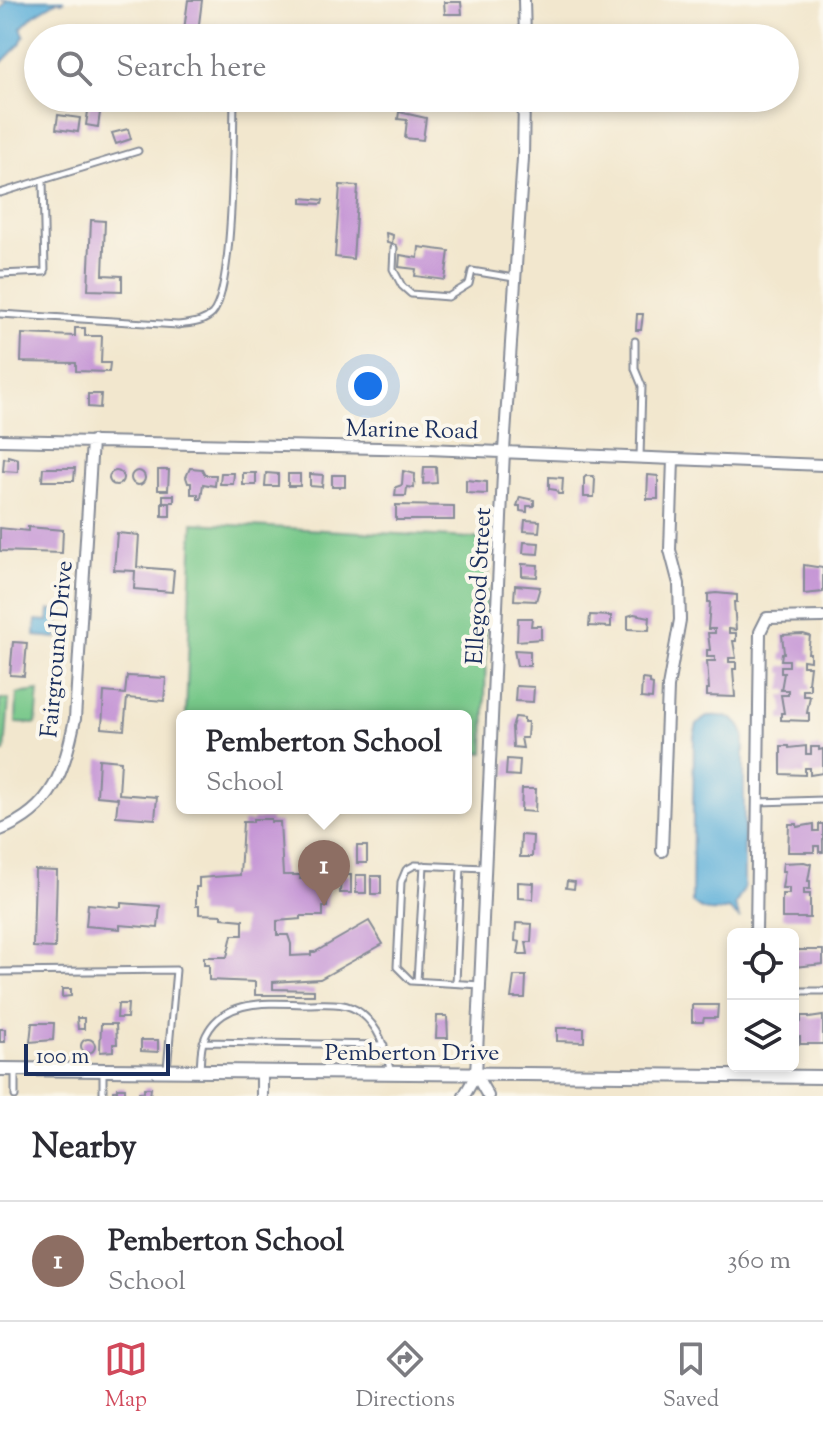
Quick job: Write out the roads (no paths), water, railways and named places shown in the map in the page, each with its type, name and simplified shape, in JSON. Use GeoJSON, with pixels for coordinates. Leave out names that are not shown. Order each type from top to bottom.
{"type":"FeatureCollection","features":[{"type":"Feature","properties":{"kind":"street"},"geometry":{"type":"LineString","coordinates":[[524,0],[525,24]]}},
{"type":"Feature","properties":{"kind":"street","name":"Ellegood Street"},"geometry":{"type":"LineString","coordinates":[[476,1075],[504,451],[523,112]]}},
{"type":"Feature","properties":{"kind":"street","name":"Marine Road"},"geometry":{"type":"LineString","coordinates":[[0,440],[504,451],[823,465]]}},
{"type":"Feature","properties":{"kind":"street","name":"Fairground Drive"},"geometry":{"type":"LineString","coordinates":[[0,830],[14,824],[52,792],[65,764],[75,719],[92,441]]}},
{"type":"Feature","properties":{"kind":"street"},"geometry":{"type":"LineString","coordinates":[[662,851],[668,687],[680,620],[679,584],[670,550],[673,459]]}},
{"type":"Feature","properties":{"kind":"street"},"geometry":{"type":"LineString","coordinates":[[756,928],[760,632],[767,618],[823,617]]}},
{"type":"Feature","properties":{"kind":"street","name":"Pemberton Drive"},"geometry":{"type":"LineString","coordinates":[[0,1069],[476,1075],[727,1071]]}},
{"type":"Feature","properties":{"kind":"street"},"geometry":{"type":"LineString","coordinates":[[262,1072],[262,1096]]}},
{"type":"Feature","properties":{"kind":"street","name":"Pemberton Drive"},"geometry":{"type":"LineString","coordinates":[[766,1072],[823,1077]]}},
{"type":"Feature","properties":{"kind":"street"},"geometry":{"type":"LineString","coordinates":[[464,1096],[476,1075]]}},
{"type":"Feature","properties":{"kind":"street"},"geometry":{"type":"LineString","coordinates":[[476,1075],[488,1096]]}},
{"type":"Feature","properties":{"kind":"lane"},"geometry":{"type":"LineString","coordinates":[[0,314],[178,325],[201,322],[212,315],[220,303],[225,266],[234,112]]}},
{"type":"Feature","properties":{"kind":"lane"},"geometry":{"type":"LineString","coordinates":[[0,193],[138,151]]}},
{"type":"Feature","properties":{"kind":"lane"},"geometry":{"type":"LineString","coordinates":[[0,274],[45,272],[43,180]]}},
{"type":"Feature","properties":{"kind":"lane"},"geometry":{"type":"LineString","coordinates":[[394,248],[393,269],[402,286],[411,294],[448,297],[469,284],[472,271],[515,278]]}},
{"type":"Feature","properties":{"kind":"lane"},"geometry":{"type":"LineString","coordinates":[[635,341],[635,369],[642,386],[643,409],[639,458]]}},
{"type":"Feature","properties":{"kind":"lane"},"geometry":{"type":"LineString","coordinates":[[758,802],[823,800]]}},
{"type":"Feature","properties":{"kind":"lane"},"geometry":{"type":"LineString","coordinates":[[481,985],[417,981],[405,978],[397,967],[401,882],[406,870],[415,865],[486,868]]}},
{"type":"Feature","properties":{"kind":"lane"},"geometry":{"type":"LineString","coordinates":[[417,981],[424,865]]}},
{"type":"Feature","properties":{"kind":"lane"},"geometry":{"type":"LineString","coordinates":[[456,983],[461,867]]}},
{"type":"Feature","properties":{"kind":"lane"},"geometry":{"type":"LineString","coordinates":[[0,972],[176,970],[167,1070]]}},
{"type":"Feature","properties":{"kind":"lane"},"geometry":{"type":"LineString","coordinates":[[799,991],[823,991]]}},
{"type":"Feature","properties":{"kind":"lane"},"geometry":{"type":"LineString","coordinates":[[200,1071],[203,1042],[210,1029],[224,1014],[240,1005],[343,1004],[359,1012],[378,1030],[391,1074]]}},
{"type":"Feature","properties":{"kind":"lane"},"geometry":{"type":"LineString","coordinates":[[203,1042],[384,1045]]}},
{"type":"Feature","properties":{"kind":"lane"},"geometry":{"type":"LineString","coordinates":[[15,1069],[15,1096]]}},
{"type":"Feature","properties":{"kind":"lane"},"geometry":{"type":"LineString","coordinates":[[103,1070],[103,1096]]}},
{"type":"Feature","properties":{"kind":"water"},"geometry":{"type":"Polygon","coordinates":[[[0,0],[59,0],[24,24],[20,44],[0,64],[0,10],[7,1],[0,0]]]}},
{"type":"Feature","properties":{"kind":"water"},"geometry":{"type":"Polygon","coordinates":[[[49,610],[59,611],[57,638],[35,636],[36,620],[48,621],[49,610]]]}},
{"type":"Feature","properties":{"kind":"water"},"geometry":{"type":"Polygon","coordinates":[[[708,716],[730,718],[744,735],[744,889],[735,905],[740,919],[729,909],[705,910],[692,902],[694,736],[697,724],[708,716]]]}},
{"type":"Feature","properties":{"kind":"place","name":"Pemberton School"},"geometry":{"type":"Point","coordinates":[324,906]}}]}
